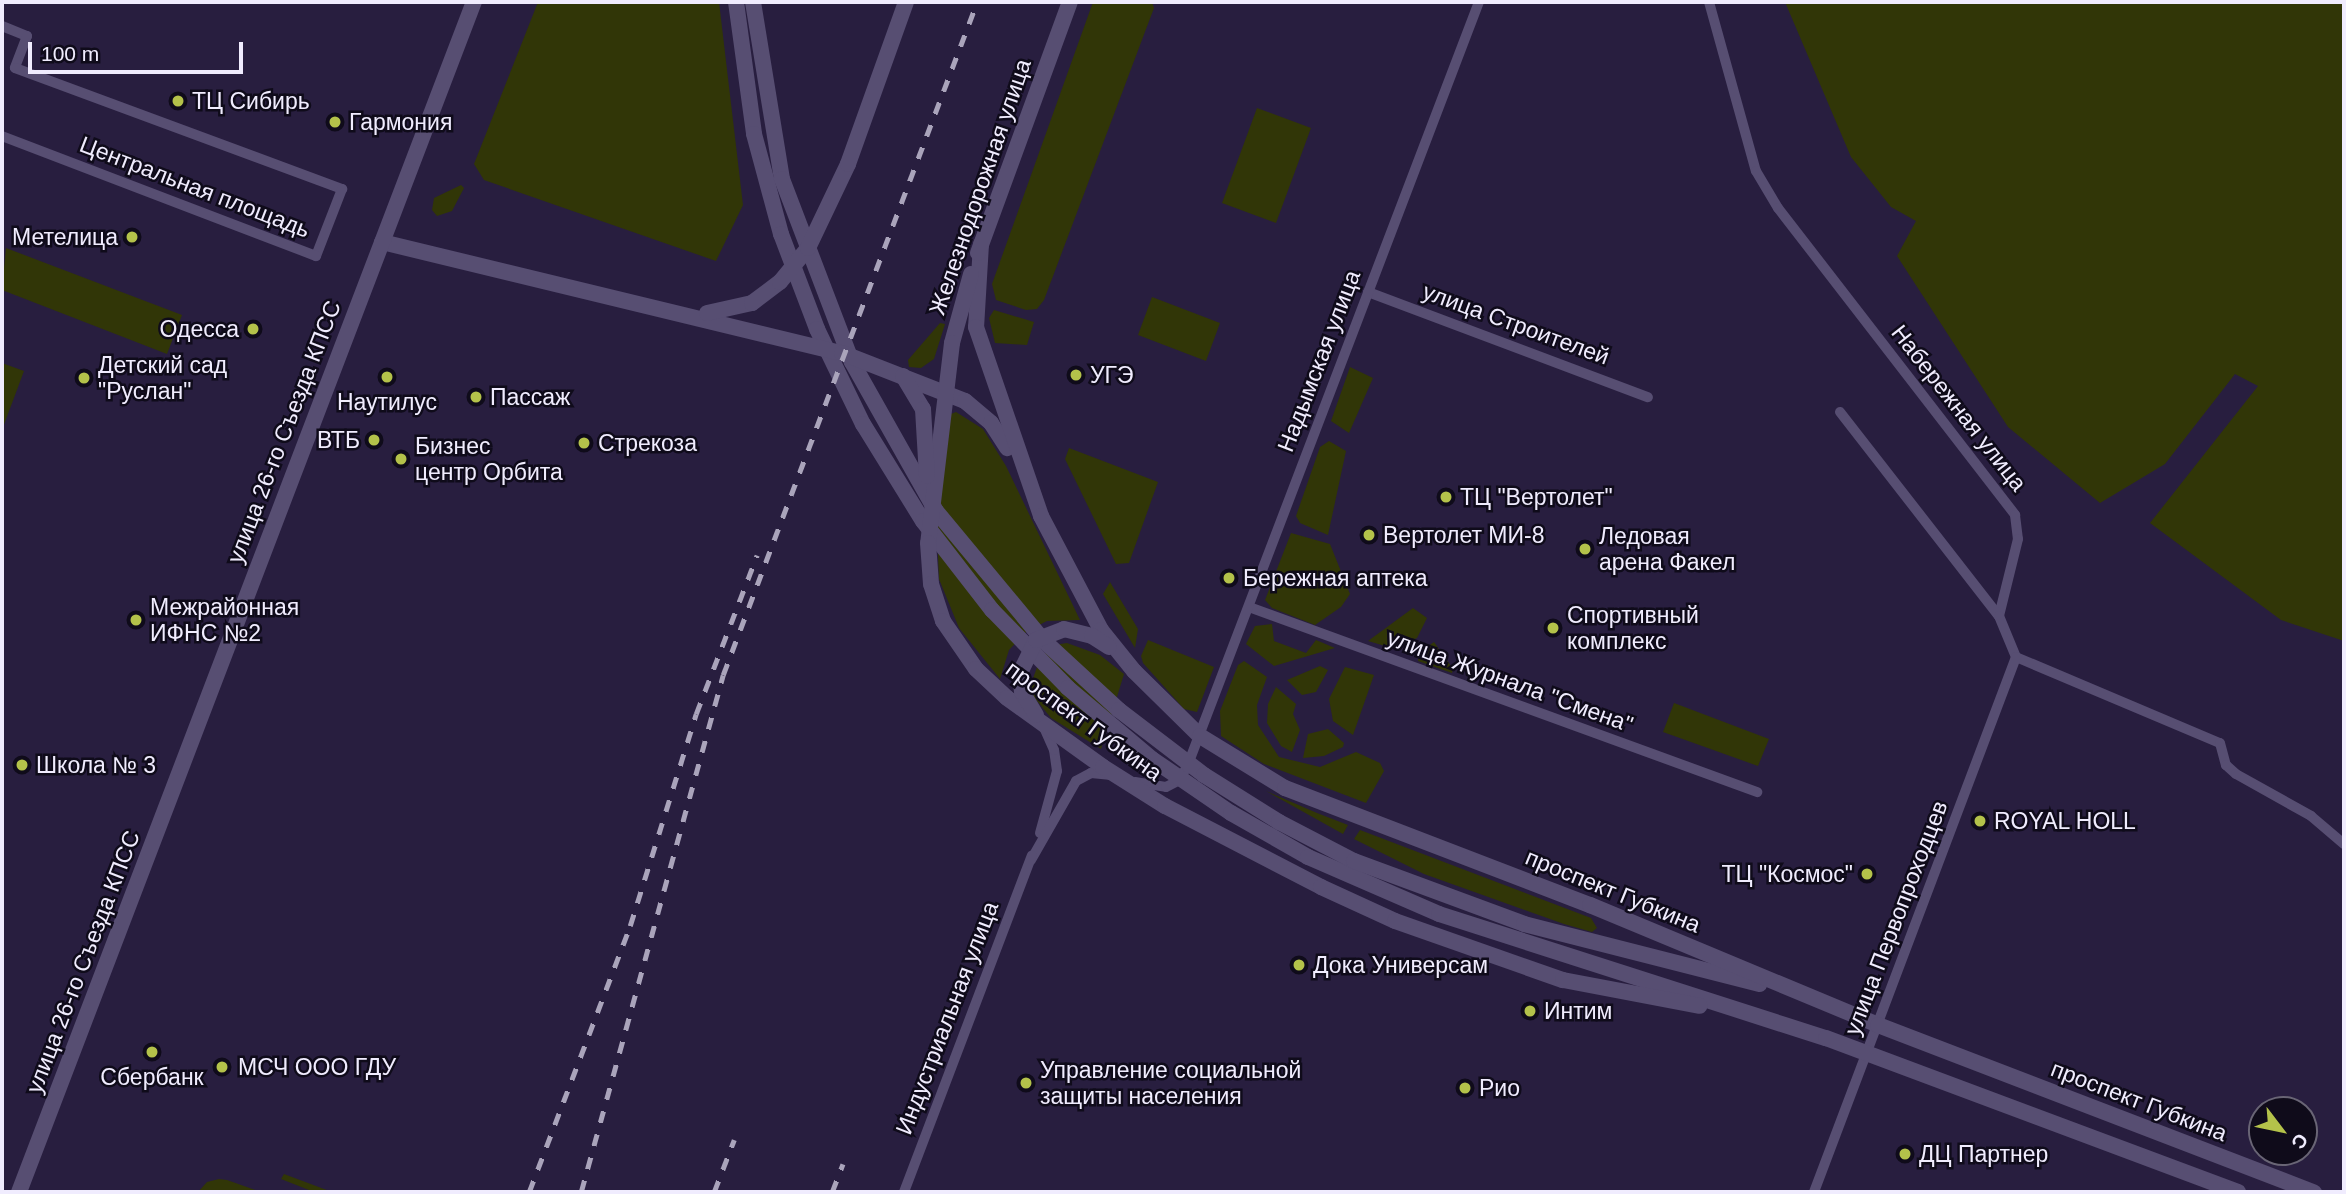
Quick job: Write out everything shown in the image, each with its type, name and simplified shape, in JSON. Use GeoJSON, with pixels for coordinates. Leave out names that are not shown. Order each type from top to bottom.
{"type":"FeatureCollection","features":[{"type":"Feature","properties":{"kind":"main road","name":"улица 26-го Съезда КПСС"},"geometry":{"type":"LineString","coordinates":[[19,1192],[474,2]]}},
{"type":"Feature","properties":{"kind":"main road"},"geometry":{"type":"LineString","coordinates":[[736,2],[754,134],[794,270],[841,382],[923,521],[992,610],[1109,724],[1231,813],[1351,869],[1524,924],[1825,1003]]}},
{"type":"Feature","properties":{"kind":"main road"},"geometry":{"type":"LineString","coordinates":[[753,2],[771,131],[797,229],[852,362],[936,511],[1004,598],[1119,710],[1241,799],[1351,869]]}},
{"type":"Feature","properties":{"kind":"main road"},"geometry":{"type":"LineString","coordinates":[[684,313],[718,313],[752,303],[780,282],[808,248],[848,164],[906,2]]}},
{"type":"Feature","properties":{"kind":"main road","name":"Железнодорожная улица"},"geometry":{"type":"LineString","coordinates":[[947,391],[955,325],[981,244],[1070,2]]}},
{"type":"Feature","properties":{"kind":"main road"},"geometry":{"type":"LineString","coordinates":[[382,242],[803,342],[900,373],[947,391],[991,423],[1023,474]]}},
{"type":"Feature","properties":{"kind":"main road"},"geometry":{"type":"LineString","coordinates":[[981,244],[976,327],[1023,474]]}},
{"type":"Feature","properties":{"kind":"main road"},"geometry":{"type":"LineString","coordinates":[[900,373],[911,383],[923,409],[928,524]]}},
{"type":"Feature","properties":{"kind":"main road","name":"проспект Губкина"},"geometry":{"type":"LineString","coordinates":[[947,391],[928,524],[928,564],[943,621],[976,670],[1042,725],[1120,778],[1321,887],[1454,943],[1581,985],[1754,1015]]}},
{"type":"Feature","properties":{"kind":"main road","name":"проспект Губкина"},"geometry":{"type":"LineString","coordinates":[[1023,474],[1077,587],[1122,657],[1200,736],[1285,788],[1590,905],[1878,1025],[2314,1192]]}},
{"type":"Feature","properties":{"kind":"main road"},"geometry":{"type":"LineString","coordinates":[[1042,725],[1021,685],[1022,661],[1036,640],[1048,631],[1080,632],[1122,657]]}},
{"type":"Feature","properties":{"kind":"main road","name":"проспект Губкина"},"geometry":{"type":"LineString","coordinates":[[1351,869],[1509,939],[1754,1015],[1867,1054],[2238,1192]]}},
{"type":"Feature","properties":{"kind":"street","name":"Надымская улица"},"geometry":{"type":"LineString","coordinates":[[1120,778],[1160,788],[1172,785],[1182,776],[1200,736],[1479,2]]}},
{"type":"Feature","properties":{"kind":"street","name":"Набережная улица"},"geometry":{"type":"LineString","coordinates":[[1710,2],[1744,140],[1761,180],[1778,208],[2015,515],[2018,539],[1998,616]]}},
{"type":"Feature","properties":{"kind":"street","name":"Центральная площадь"},"geometry":{"type":"LineString","coordinates":[[2,26],[27,36],[15,68],[342,189],[316,256],[2,136]]}},
{"type":"Feature","properties":{"kind":"street","name":"улица Строителей"},"geometry":{"type":"LineString","coordinates":[[1368,292],[1648,397]]}},
{"type":"Feature","properties":{"kind":"street"},"geometry":{"type":"LineString","coordinates":[[1840,412],[1998,616],[2016,657],[2220,743],[2226,765],[2236,774],[2311,816],[2344,844]]}},
{"type":"Feature","properties":{"kind":"street","name":"улица Журнала \"Смена\""},"geometry":{"type":"LineString","coordinates":[[1249,607],[1757,792]]}},
{"type":"Feature","properties":{"kind":"street","name":"улица Первопроходцев"},"geometry":{"type":"LineString","coordinates":[[1814,1192],[2016,657]]}},
{"type":"Feature","properties":{"kind":"street","name":"Индустриальная улица"},"geometry":{"type":"LineString","coordinates":[[904,1192],[1031,860],[1056,779],[1054,750],[1042,725]]}},
{"type":"Feature","properties":{"kind":"street","name":"Индустриальная улица"},"geometry":{"type":"LineString","coordinates":[[1031,860],[1076,781],[1091,773],[1120,778]]}},
{"type":"Feature","properties":{"kind":"green space"},"geometry":{"type":"Polygon","coordinates":[[[538,2],[719,2],[743,205],[716,261],[484,180],[474,164],[538,2]]]}},
{"type":"Feature","properties":{"kind":"green space"},"geometry":{"type":"Polygon","coordinates":[[[1093,2],[1152,2],[1154,8],[1044,300],[1037,309],[1026,310],[996,300],[992,284],[1093,2]]]}},
{"type":"Feature","properties":{"kind":"green space"},"geometry":{"type":"Polygon","coordinates":[[[1785,2],[2344,2],[2344,641],[2281,620],[2150,523],[2258,386],[2235,374],[2165,464],[2100,503],[2008,427],[1897,256],[1916,221],[1891,207],[1851,157],[1785,2]]]}},
{"type":"Feature","properties":{"kind":"green space"},"geometry":{"type":"Polygon","coordinates":[[[1257,108],[1311,128],[1276,223],[1222,203],[1257,108]]]}},
{"type":"Feature","properties":{"kind":"green space"},"geometry":{"type":"Polygon","coordinates":[[[461,185],[464,188],[452,211],[437,216],[432,210],[434,198],[461,185]]]}},
{"type":"Feature","properties":{"kind":"green space"},"geometry":{"type":"Polygon","coordinates":[[[6,248],[182,315],[167,354],[2,290],[6,248]]]}},
{"type":"Feature","properties":{"kind":"green space"},"geometry":{"type":"Polygon","coordinates":[[[1152,297],[1220,323],[1206,361],[1138,335],[1152,297]]]}},
{"type":"Feature","properties":{"kind":"green space"},"geometry":{"type":"Polygon","coordinates":[[[994,310],[1034,322],[1027,345],[995,343],[989,318],[994,310]]]}},
{"type":"Feature","properties":{"kind":"green space"},"geometry":{"type":"Polygon","coordinates":[[[940,323],[945,324],[934,359],[921,368],[909,367],[908,360],[940,323]]]}},
{"type":"Feature","properties":{"kind":"green space"},"geometry":{"type":"Polygon","coordinates":[[[2,363],[24,371],[2,430],[2,363]]]}},
{"type":"Feature","properties":{"kind":"green space"},"geometry":{"type":"Polygon","coordinates":[[[1350,367],[1373,378],[1349,433],[1331,421],[1350,367]]]}},
{"type":"Feature","properties":{"kind":"green space"},"geometry":{"type":"Polygon","coordinates":[[[956,412],[983,429],[1006,466],[1080,620],[1047,621],[1027,631],[1009,650],[1000,679],[959,628],[939,579],[937,533],[951,414],[956,412]]]}},
{"type":"Feature","properties":{"kind":"green space"},"geometry":{"type":"Polygon","coordinates":[[[1329,441],[1346,451],[1328,535],[1300,523],[1296,516],[1320,447],[1329,441]]]}},
{"type":"Feature","properties":{"kind":"green space"},"geometry":{"type":"Polygon","coordinates":[[[1069,448],[1158,482],[1129,563],[1116,564],[1065,459],[1069,448]]]}},
{"type":"Feature","properties":{"kind":"green space"},"geometry":{"type":"Polygon","coordinates":[[[1291,533],[1330,544],[1350,594],[1341,607],[1315,625],[1272,608],[1265,600],[1291,533]]]}},
{"type":"Feature","properties":{"kind":"green space"},"geometry":{"type":"Polygon","coordinates":[[[1110,582],[1138,629],[1135,648],[1103,594],[1110,582]]]}},
{"type":"Feature","properties":{"kind":"green space"},"geometry":{"type":"Polygon","coordinates":[[[1413,608],[1427,618],[1417,638],[1392,648],[1368,641],[1413,608]]]}},
{"type":"Feature","properties":{"kind":"green space"},"geometry":{"type":"Polygon","coordinates":[[[1272,624],[1274,641],[1306,653],[1316,640],[1335,648],[1274,666],[1246,644],[1255,626],[1272,624]]]}},
{"type":"Feature","properties":{"kind":"green space"},"geometry":{"type":"Polygon","coordinates":[[[1148,640],[1214,667],[1197,712],[1184,709],[1143,663],[1141,656],[1148,640]]]}},
{"type":"Feature","properties":{"kind":"green space"},"geometry":{"type":"Polygon","coordinates":[[[1434,642],[1453,669],[1452,673],[1418,661],[1419,653],[1434,642]]]}},
{"type":"Feature","properties":{"kind":"green space"},"geometry":{"type":"Polygon","coordinates":[[[1067,643],[1100,655],[1124,674],[1101,749],[1051,718],[1033,696],[1031,684],[1041,656],[1054,645],[1067,643]]]}},
{"type":"Feature","properties":{"kind":"green space"},"geometry":{"type":"Polygon","coordinates":[[[1244,661],[1267,677],[1257,705],[1258,725],[1279,757],[1320,767],[1356,752],[1380,763],[1384,771],[1366,803],[1264,764],[1221,736],[1220,711],[1238,665],[1244,661]]]}},
{"type":"Feature","properties":{"kind":"green space"},"geometry":{"type":"Polygon","coordinates":[[[1320,666],[1328,670],[1316,692],[1302,695],[1287,680],[1320,666]]]}},
{"type":"Feature","properties":{"kind":"green space"},"geometry":{"type":"Polygon","coordinates":[[[1345,667],[1374,675],[1353,735],[1333,721],[1329,699],[1345,667]]]}},
{"type":"Feature","properties":{"kind":"green space"},"geometry":{"type":"Polygon","coordinates":[[[1276,687],[1296,704],[1293,714],[1300,730],[1292,752],[1281,746],[1267,723],[1268,704],[1276,687]]]}},
{"type":"Feature","properties":{"kind":"green space"},"geometry":{"type":"Polygon","coordinates":[[[1674,703],[1769,739],[1758,766],[1663,732],[1674,703]]]}},
{"type":"Feature","properties":{"kind":"green space"},"geometry":{"type":"Polygon","coordinates":[[[1328,729],[1344,743],[1343,747],[1324,756],[1303,758],[1308,734],[1328,729]]]}},
{"type":"Feature","properties":{"kind":"green space"},"geometry":{"type":"Polygon","coordinates":[[[1266,791],[1317,813],[1348,825],[1343,834],[1266,791]]]}},
{"type":"Feature","properties":{"kind":"green space"},"geometry":{"type":"Polygon","coordinates":[[[1360,830],[1591,918],[1597,928],[1592,932],[1564,924],[1424,874],[1354,839],[1360,830]]]}},
{"type":"Feature","properties":{"kind":"green space"},"geometry":{"type":"Polygon","coordinates":[[[284,1174],[332,1192],[314,1192],[281,1179],[284,1174]]]}},
{"type":"Feature","properties":{"kind":"green space"},"geometry":{"type":"Polygon","coordinates":[[[219,1179],[261,1192],[198,1192],[207,1182],[219,1179]]]}},
{"type":"Feature","properties":{"kind":"railway"},"geometry":{"type":"LineString","coordinates":[[581,1192],[723,675],[977,2]]}},
{"type":"Feature","properties":{"kind":"railway"},"geometry":{"type":"LineString","coordinates":[[529,1192],[630,926],[696,714],[757,555]]}},
{"type":"Feature","properties":{"kind":"railway"},"geometry":{"type":"LineString","coordinates":[[714,1192],[734,1140]]}},
{"type":"Feature","properties":{"kind":"railway"},"geometry":{"type":"LineString","coordinates":[[832,1192],[843,1164]]}},
{"type":"Feature","properties":{"kind":"place","name":"ТЦ Сибирь"},"geometry":{"type":"Point","coordinates":[178,101]}},
{"type":"Feature","properties":{"kind":"place","name":"Гармония"},"geometry":{"type":"Point","coordinates":[335,122]}},
{"type":"Feature","properties":{"kind":"place","name":"Метелица"},"geometry":{"type":"Point","coordinates":[132,237]}},
{"type":"Feature","properties":{"kind":"place","name":"Одесса"},"geometry":{"type":"Point","coordinates":[253,329]}},
{"type":"Feature","properties":{"kind":"place","name":"УГЭ"},"geometry":{"type":"Point","coordinates":[1076,375]}},
{"type":"Feature","properties":{"kind":"place","name":"Наутилус"},"geometry":{"type":"Point","coordinates":[387,377]}},
{"type":"Feature","properties":{"kind":"place","name":"Детский сад \"Руслан\""},"geometry":{"type":"Point","coordinates":[84,378]}},
{"type":"Feature","properties":{"kind":"place","name":"Пассаж"},"geometry":{"type":"Point","coordinates":[476,397]}},
{"type":"Feature","properties":{"kind":"place","name":"ВТБ"},"geometry":{"type":"Point","coordinates":[374,440]}},
{"type":"Feature","properties":{"kind":"place","name":"Стрекоза"},"geometry":{"type":"Point","coordinates":[584,443]}},
{"type":"Feature","properties":{"kind":"place","name":"Бизнес центр Орбита"},"geometry":{"type":"Point","coordinates":[401,459]}},
{"type":"Feature","properties":{"kind":"place","name":"ТЦ \"Вертолет\""},"geometry":{"type":"Point","coordinates":[1446,497]}},
{"type":"Feature","properties":{"kind":"place","name":"Вертолет МИ-8"},"geometry":{"type":"Point","coordinates":[1369,535]}},
{"type":"Feature","properties":{"kind":"place","name":"Ледовая арена Факел"},"geometry":{"type":"Point","coordinates":[1585,549]}},
{"type":"Feature","properties":{"kind":"place","name":"Бережная аптека"},"geometry":{"type":"Point","coordinates":[1229,578]}},
{"type":"Feature","properties":{"kind":"place","name":"Межрайонная ИФНС №2"},"geometry":{"type":"Point","coordinates":[136,620]}},
{"type":"Feature","properties":{"kind":"place","name":"Спортивный комплекс"},"geometry":{"type":"Point","coordinates":[1553,628]}},
{"type":"Feature","properties":{"kind":"place","name":"Школа № 3"},"geometry":{"type":"Point","coordinates":[22,765]}},
{"type":"Feature","properties":{"kind":"place","name":"ROYAL HOLL"},"geometry":{"type":"Point","coordinates":[1980,821]}},
{"type":"Feature","properties":{"kind":"place","name":"ТЦ \"Космос\""},"geometry":{"type":"Point","coordinates":[1867,874]}},
{"type":"Feature","properties":{"kind":"place","name":"Дока Универсам"},"geometry":{"type":"Point","coordinates":[1299,965]}},
{"type":"Feature","properties":{"kind":"place","name":"Интим"},"geometry":{"type":"Point","coordinates":[1530,1011]}},
{"type":"Feature","properties":{"kind":"place","name":"Сбербанк"},"geometry":{"type":"Point","coordinates":[152,1052]}},
{"type":"Feature","properties":{"kind":"place","name":"МСЧ ООО ГДУ"},"geometry":{"type":"Point","coordinates":[222,1067]}},
{"type":"Feature","properties":{"kind":"place","name":"Управление социальной защиты населения"},"geometry":{"type":"Point","coordinates":[1026,1083]}},
{"type":"Feature","properties":{"kind":"place","name":"Рио"},"geometry":{"type":"Point","coordinates":[1465,1088]}},
{"type":"Feature","properties":{"kind":"place","name":"ДЦ Партнер"},"geometry":{"type":"Point","coordinates":[1905,1154]}}]}
